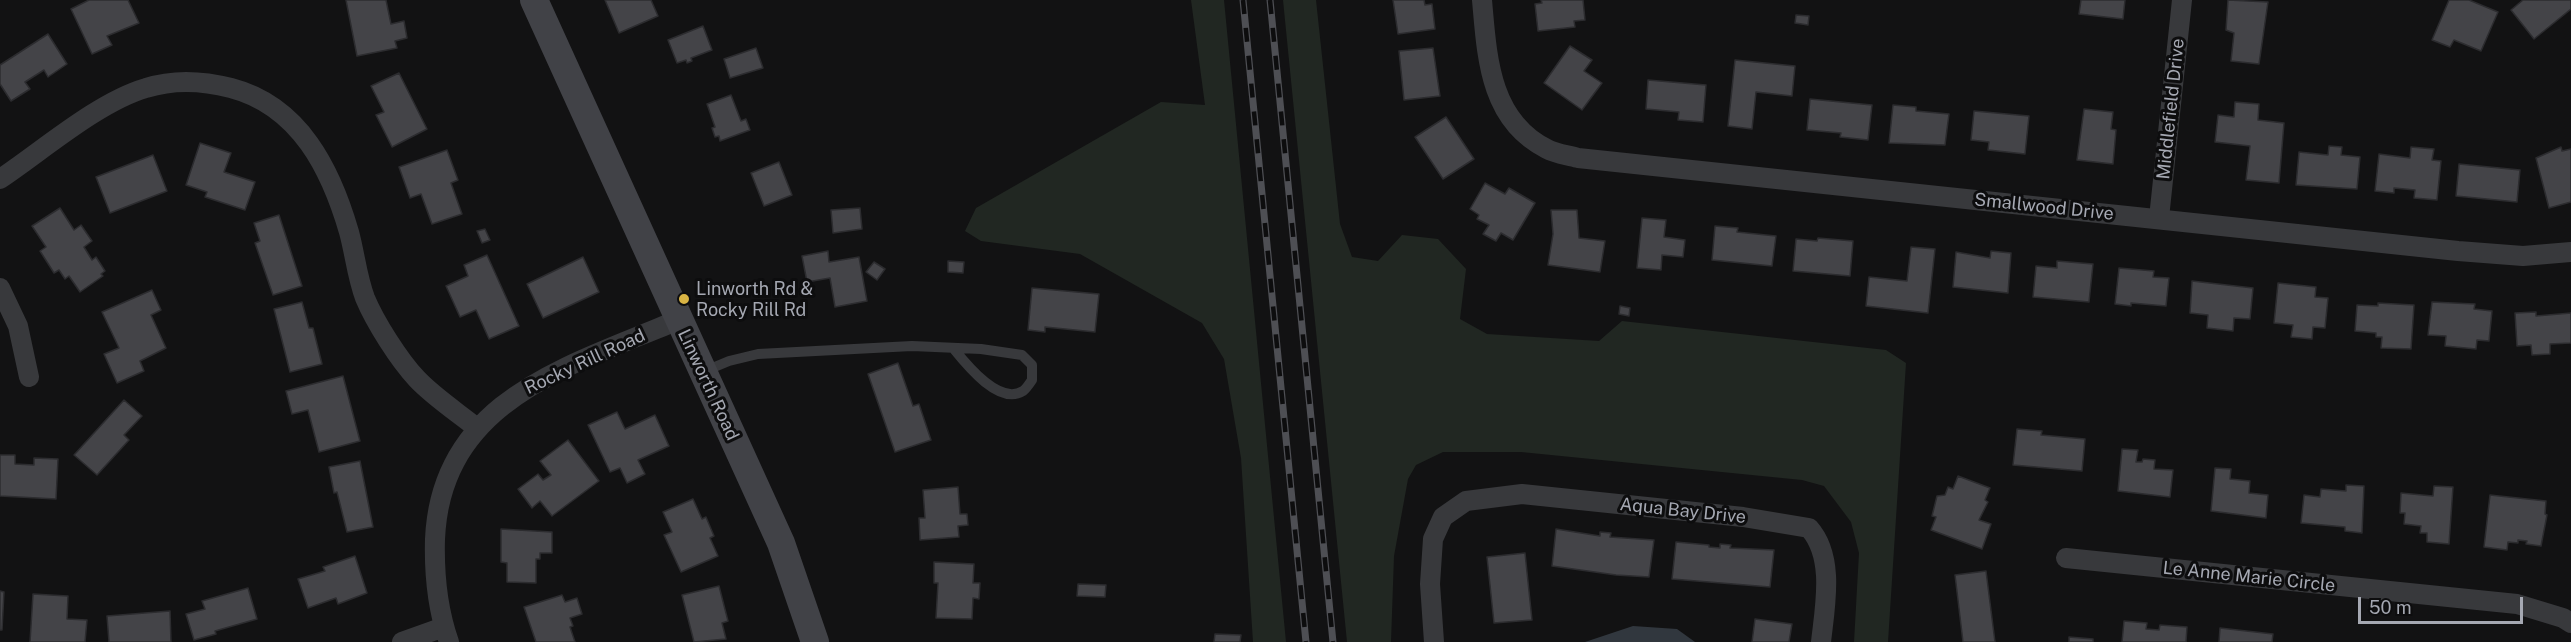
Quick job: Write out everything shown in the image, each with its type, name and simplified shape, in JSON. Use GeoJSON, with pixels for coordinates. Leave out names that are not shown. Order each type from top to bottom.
{"type":"FeatureCollection","features":[{"type":"Feature","properties":{"kind":"main road","name":"Linworth Road"},"geometry":{"type":"LineString","coordinates":[[534,0],[678,321],[781,543],[815,642]]}},
{"type":"Feature","properties":{"kind":"street","name":"Smallwood Drive"},"geometry":{"type":"LineString","coordinates":[[1482,0],[1488,67],[1500,102],[1522,133],[1548,150],[1578,158],[2458,251],[2523,256],[2571,252]]}},
{"type":"Feature","properties":{"kind":"street","name":"Middlefield Drive"},"geometry":{"type":"LineString","coordinates":[[2159,218],[2182,0]]}},
{"type":"Feature","properties":{"kind":"street"},"geometry":{"type":"LineString","coordinates":[[0,179],[109,104],[146,88],[180,82],[212,83],[241,91],[261,100],[276,109],[304,135],[323,162],[349,233],[366,299],[391,344],[416,378],[477,428]]}},
{"type":"Feature","properties":{"kind":"street"},"geometry":{"type":"LineString","coordinates":[[0,288],[18,326],[29,377]]}},
{"type":"Feature","properties":{"kind":"street","name":"Rocky Rill Road"},"geometry":{"type":"LineString","coordinates":[[446,634],[436,598],[436,521],[442,489],[457,457],[477,428],[526,387],[678,321]]}},
{"type":"Feature","properties":{"kind":"street","name":"Aqua Bay Drive"},"geometry":{"type":"LineString","coordinates":[[1434,642],[1430,563],[1433,539],[1443,517],[1466,501],[1522,494],[1743,517],[1809,528],[1819,538],[1826,570],[1821,642]]}},
{"type":"Feature","properties":{"kind":"street","name":"Le Anne Marie Circle"},"geometry":{"type":"LineString","coordinates":[[2066,558],[2517,604],[2564,618],[2571,623]]}},
{"type":"Feature","properties":{"kind":"street"},"geometry":{"type":"LineString","coordinates":[[402,642],[446,634]]}},
{"type":"Feature","properties":{"kind":"lane"},"geometry":{"type":"LineString","coordinates":[[702,373],[729,361],[758,354],[912,346],[953,348],[1022,355],[1032,365],[1032,380],[1023,391],[1010,394],[992,388],[953,348]]}},
{"type":"Feature","properties":{"kind":"shaded area"},"geometry":{"type":"Polygon","coordinates":[[[1191,0],[1224,0],[1286,642],[1253,642],[1241,458],[1224,359],[1202,323],[1080,254],[981,241],[965,231],[976,208],[1161,102],[1205,105],[1191,0]]]}},
{"type":"Feature","properties":{"kind":"shaded area"},"geometry":{"type":"Polygon","coordinates":[[[1283,0],[1316,0],[1340,224],[1352,257],[1378,261],[1402,235],[1438,239],[1466,269],[1460,319],[1487,334],[1599,341],[1622,321],[1886,350],[1906,363],[1888,642],[1854,642],[1859,553],[1851,522],[1824,486],[1802,480],[1521,452],[1443,452],[1416,465],[1408,479],[1394,556],[1391,642],[1347,642],[1283,0]]]}},
{"type":"Feature","properties":{"kind":"shaded area"},"geometry":{"type":"Polygon","coordinates":[[[1633,626],[1677,629],[1695,642],[1585,642],[1633,626]]]}},
{"type":"Feature","properties":{"kind":"building"},"geometry":{"type":"Polygon","coordinates":[[[89,0],[128,0],[139,23],[107,36],[112,45],[92,54],[71,9],[89,0]]]}},
{"type":"Feature","properties":{"kind":"building"},"geometry":{"type":"Polygon","coordinates":[[[346,0],[386,0],[391,24],[404,21],[407,38],[395,41],[397,48],[357,56],[346,0]]]}},
{"type":"Feature","properties":{"kind":"building"},"geometry":{"type":"Polygon","coordinates":[[[605,0],[651,0],[658,16],[619,33],[605,0]]]}},
{"type":"Feature","properties":{"kind":"building"},"geometry":{"type":"Polygon","coordinates":[[[1393,0],[1424,0],[1425,5],[1432,4],[1435,29],[1398,34],[1393,0]]]}},
{"type":"Feature","properties":{"kind":"building"},"geometry":{"type":"Polygon","coordinates":[[[1541,0],[1583,0],[1585,20],[1574,21],[1575,27],[1538,31],[1535,4],[1542,3],[1541,0]]]}},
{"type":"Feature","properties":{"kind":"building"},"geometry":{"type":"Polygon","coordinates":[[[2081,0],[2125,0],[2123,19],[2079,14],[2081,0]]]}},
{"type":"Feature","properties":{"kind":"building"},"geometry":{"type":"Polygon","coordinates":[[[2228,0],[2268,2],[2259,64],[2231,61],[2234,33],[2226,30],[2228,0]]]}},
{"type":"Feature","properties":{"kind":"building"},"geometry":{"type":"Polygon","coordinates":[[[2449,0],[2469,0],[2498,12],[2481,51],[2454,40],[2450,47],[2432,40],[2449,0]]]}},
{"type":"Feature","properties":{"kind":"building"},"geometry":{"type":"Polygon","coordinates":[[[2523,0],[2571,0],[2571,9],[2534,39],[2511,10],[2523,0]]]}},
{"type":"Feature","properties":{"kind":"building"},"geometry":{"type":"Polygon","coordinates":[[[1796,15],[1809,16],[1808,25],[1795,23],[1796,15]]]}},
{"type":"Feature","properties":{"kind":"building"},"geometry":{"type":"Polygon","coordinates":[[[703,26],[712,50],[691,58],[692,61],[687,63],[686,60],[677,63],[668,40],[703,26]]]}},
{"type":"Feature","properties":{"kind":"building"},"geometry":{"type":"Polygon","coordinates":[[[48,34],[67,64],[48,77],[44,70],[25,82],[30,89],[11,101],[0,84],[0,65],[48,34]]]}},
{"type":"Feature","properties":{"kind":"building"},"geometry":{"type":"Polygon","coordinates":[[[1570,46],[1592,60],[1584,71],[1602,83],[1582,110],[1544,83],[1570,46]]]}},
{"type":"Feature","properties":{"kind":"building"},"geometry":{"type":"Polygon","coordinates":[[[756,48],[763,68],[730,78],[724,59],[756,48]]]}},
{"type":"Feature","properties":{"kind":"building"},"geometry":{"type":"Polygon","coordinates":[[[1433,48],[1440,96],[1404,100],[1399,51],[1433,48]]]}},
{"type":"Feature","properties":{"kind":"building"},"geometry":{"type":"Polygon","coordinates":[[[1735,60],[1795,66],[1792,96],[1756,92],[1752,129],[1728,126],[1735,60]]]}},
{"type":"Feature","properties":{"kind":"building"},"geometry":{"type":"Polygon","coordinates":[[[399,73],[427,129],[392,147],[376,115],[384,112],[371,86],[399,73]]]}},
{"type":"Feature","properties":{"kind":"building"},"geometry":{"type":"Polygon","coordinates":[[[1648,80],[1706,85],[1703,122],[1678,120],[1679,112],[1646,109],[1648,80]]]}},
{"type":"Feature","properties":{"kind":"building"},"geometry":{"type":"Polygon","coordinates":[[[731,95],[741,121],[746,119],[750,130],[720,141],[719,136],[715,137],[712,128],[715,127],[707,104],[731,95]]]}},
{"type":"Feature","properties":{"kind":"building"},"geometry":{"type":"Polygon","coordinates":[[[1810,99],[1872,105],[1868,140],[1840,137],[1841,133],[1807,130],[1810,99]]]}},
{"type":"Feature","properties":{"kind":"building"},"geometry":{"type":"Polygon","coordinates":[[[2235,102],[2259,104],[2258,120],[2284,123],[2279,183],[2246,180],[2250,146],[2215,142],[2218,115],[2234,117],[2235,102]]]}},
{"type":"Feature","properties":{"kind":"building"},"geometry":{"type":"Polygon","coordinates":[[[1893,105],[1916,107],[1916,111],[1949,114],[1945,145],[1889,143],[1893,105]]]}},
{"type":"Feature","properties":{"kind":"building"},"geometry":{"type":"Polygon","coordinates":[[[2084,109],[2113,112],[2111,129],[2116,130],[2113,164],[2077,160],[2084,109]]]}},
{"type":"Feature","properties":{"kind":"building"},"geometry":{"type":"Polygon","coordinates":[[[1974,111],[2029,116],[2025,154],[1988,150],[1989,142],[1971,140],[1974,111]]]}},
{"type":"Feature","properties":{"kind":"building"},"geometry":{"type":"Polygon","coordinates":[[[1446,117],[1474,159],[1443,179],[1415,137],[1446,117]]]}},
{"type":"Feature","properties":{"kind":"building"},"geometry":{"type":"Polygon","coordinates":[[[200,143],[231,153],[224,172],[255,182],[245,210],[205,197],[207,192],[186,185],[200,143]]]}},
{"type":"Feature","properties":{"kind":"building"},"geometry":{"type":"Polygon","coordinates":[[[2329,146],[2342,147],[2341,155],[2360,157],[2357,189],[2296,185],[2299,152],[2328,155],[2329,146]]]}},
{"type":"Feature","properties":{"kind":"building"},"geometry":{"type":"Polygon","coordinates":[[[2411,147],[2434,149],[2432,160],[2441,161],[2437,200],[2414,198],[2415,190],[2394,188],[2394,193],[2375,191],[2379,154],[2410,158],[2411,147]]]}},
{"type":"Feature","properties":{"kind":"building"},"geometry":{"type":"Polygon","coordinates":[[[2561,147],[2562,151],[2571,149],[2571,202],[2549,208],[2536,158],[2561,147]]]}},
{"type":"Feature","properties":{"kind":"building"},"geometry":{"type":"Polygon","coordinates":[[[447,150],[458,180],[451,183],[462,214],[432,224],[421,194],[410,198],[399,167],[447,150]]]}},
{"type":"Feature","properties":{"kind":"building"},"geometry":{"type":"Polygon","coordinates":[[[153,155],[167,191],[110,213],[96,177],[153,155]]]}},
{"type":"Feature","properties":{"kind":"building"},"geometry":{"type":"Polygon","coordinates":[[[779,162],[792,195],[764,206],[751,173],[779,162]]]}},
{"type":"Feature","properties":{"kind":"building"},"geometry":{"type":"Polygon","coordinates":[[[2459,164],[2520,170],[2517,202],[2456,196],[2459,164]]]}},
{"type":"Feature","properties":{"kind":"building"},"geometry":{"type":"Polygon","coordinates":[[[1485,183],[1505,194],[1509,188],[1535,203],[1513,240],[1501,233],[1496,241],[1483,234],[1489,225],[1477,219],[1479,215],[1470,209],[1485,183]]]}},
{"type":"Feature","properties":{"kind":"building"},"geometry":{"type":"Polygon","coordinates":[[[60,208],[74,230],[81,225],[92,241],[84,247],[92,260],[96,257],[105,271],[101,274],[103,276],[80,292],[69,276],[65,279],[59,270],[54,273],[40,251],[46,247],[32,226],[60,208]]]}},
{"type":"Feature","properties":{"kind":"building"},"geometry":{"type":"Polygon","coordinates":[[[860,208],[862,229],[833,233],[831,210],[860,208]]]}},
{"type":"Feature","properties":{"kind":"building"},"geometry":{"type":"Polygon","coordinates":[[[1551,210],[1577,210],[1579,238],[1605,241],[1600,272],[1548,265],[1553,234],[1551,210]]]}},
{"type":"Feature","properties":{"kind":"building"},"geometry":{"type":"Polygon","coordinates":[[[279,215],[302,286],[273,295],[255,243],[260,241],[254,223],[279,215]]]}},
{"type":"Feature","properties":{"kind":"building"},"geometry":{"type":"Polygon","coordinates":[[[1642,218],[1666,220],[1664,237],[1685,240],[1683,257],[1662,255],[1661,270],[1637,268],[1642,218]]]}},
{"type":"Feature","properties":{"kind":"building"},"geometry":{"type":"Polygon","coordinates":[[[1715,226],[1738,228],[1737,232],[1776,236],[1772,266],[1712,260],[1715,226]]]}},
{"type":"Feature","properties":{"kind":"building"},"geometry":{"type":"Polygon","coordinates":[[[485,229],[490,240],[482,243],[477,231],[485,229]]]}},
{"type":"Feature","properties":{"kind":"building"},"geometry":{"type":"Polygon","coordinates":[[[1818,238],[1853,241],[1850,276],[1793,271],[1796,239],[1817,241],[1818,238]]]}},
{"type":"Feature","properties":{"kind":"building"},"geometry":{"type":"Polygon","coordinates":[[[1911,247],[1935,249],[1928,313],[1866,306],[1869,277],[1907,281],[1911,247]]]}},
{"type":"Feature","properties":{"kind":"building"},"geometry":{"type":"Polygon","coordinates":[[[828,251],[829,262],[859,257],[867,301],[835,307],[830,278],[807,282],[802,256],[828,251]]]}},
{"type":"Feature","properties":{"kind":"building"},"geometry":{"type":"Polygon","coordinates":[[[1991,251],[2011,253],[2008,293],[1953,287],[1956,252],[1990,258],[1991,251]]]}},
{"type":"Feature","properties":{"kind":"building"},"geometry":{"type":"Polygon","coordinates":[[[487,255],[519,326],[489,339],[476,310],[460,317],[446,286],[468,276],[464,265],[487,255]]]}},
{"type":"Feature","properties":{"kind":"building"},"geometry":{"type":"Polygon","coordinates":[[[583,257],[599,292],[543,318],[527,284],[583,257]]]}},
{"type":"Feature","properties":{"kind":"building"},"geometry":{"type":"Polygon","coordinates":[[[948,261],[964,262],[963,273],[948,272],[948,261]]]}},
{"type":"Feature","properties":{"kind":"building"},"geometry":{"type":"Polygon","coordinates":[[[2057,261],[2093,264],[2089,302],[2033,297],[2036,266],[2057,268],[2057,261]]]}},
{"type":"Feature","properties":{"kind":"building"},"geometry":{"type":"Polygon","coordinates":[[[874,262],[885,269],[877,280],[866,272],[874,262]]]}},
{"type":"Feature","properties":{"kind":"building"},"geometry":{"type":"Polygon","coordinates":[[[2119,268],[2154,271],[2153,277],[2169,278],[2166,306],[2115,304],[2119,268]]]}},
{"type":"Feature","properties":{"kind":"building"},"geometry":{"type":"Polygon","coordinates":[[[2192,281],[2253,288],[2250,319],[2234,318],[2233,331],[2207,328],[2208,315],[2190,313],[2192,281]]]}},
{"type":"Feature","properties":{"kind":"building"},"geometry":{"type":"Polygon","coordinates":[[[2278,283],[2316,287],[2315,297],[2328,298],[2325,328],[2313,327],[2312,339],[2291,337],[2293,325],[2274,323],[2278,283]]]}},
{"type":"Feature","properties":{"kind":"building"},"geometry":{"type":"Polygon","coordinates":[[[1032,288],[1099,294],[1095,332],[1045,327],[1045,332],[1028,330],[1032,288]]]}},
{"type":"Feature","properties":{"kind":"building"},"geometry":{"type":"Polygon","coordinates":[[[152,290],[161,310],[151,315],[166,348],[140,361],[144,371],[117,383],[104,354],[119,348],[102,312],[152,290]]]}},
{"type":"Feature","properties":{"kind":"building"},"geometry":{"type":"Polygon","coordinates":[[[302,302],[309,328],[313,328],[322,364],[290,372],[274,309],[302,302]]]}},
{"type":"Feature","properties":{"kind":"building"},"geometry":{"type":"Polygon","coordinates":[[[2432,302],[2475,304],[2474,309],[2492,311],[2489,341],[2477,340],[2476,349],[2445,346],[2446,336],[2428,335],[2432,302]]]}},
{"type":"Feature","properties":{"kind":"building"},"geometry":{"type":"Polygon","coordinates":[[[2378,303],[2414,305],[2411,349],[2381,348],[2382,337],[2376,337],[2376,333],[2355,331],[2357,305],[2378,306],[2378,303]]]}},
{"type":"Feature","properties":{"kind":"building"},"geometry":{"type":"Polygon","coordinates":[[[1620,306],[1630,308],[1629,316],[1619,314],[1620,306]]]}},
{"type":"Feature","properties":{"kind":"building"},"geometry":{"type":"Polygon","coordinates":[[[2536,312],[2536,316],[2571,313],[2571,343],[2550,344],[2550,354],[2532,355],[2531,345],[2517,346],[2515,313],[2536,312]]]}},
{"type":"Feature","properties":{"kind":"building"},"geometry":{"type":"Polygon","coordinates":[[[898,363],[913,406],[919,404],[931,440],[895,452],[868,374],[898,363]]]}},
{"type":"Feature","properties":{"kind":"building"},"geometry":{"type":"Polygon","coordinates":[[[343,376],[360,441],[319,452],[308,410],[292,414],[286,391],[343,376]]]}},
{"type":"Feature","properties":{"kind":"building"},"geometry":{"type":"Polygon","coordinates":[[[124,400],[142,416],[124,435],[129,440],[97,475],[74,455],[124,400]]]}},
{"type":"Feature","properties":{"kind":"building"},"geometry":{"type":"Polygon","coordinates":[[[617,412],[625,429],[655,415],[669,446],[638,460],[645,474],[627,483],[620,468],[610,472],[588,425],[617,412]]]}},
{"type":"Feature","properties":{"kind":"building"},"geometry":{"type":"Polygon","coordinates":[[[2017,429],[2042,431],[2041,435],[2085,439],[2082,471],[2013,465],[2017,429]]]}},
{"type":"Feature","properties":{"kind":"building"},"geometry":{"type":"Polygon","coordinates":[[[568,440],[599,481],[552,516],[540,501],[532,508],[518,489],[538,474],[543,480],[551,475],[540,461],[568,440]]]}},
{"type":"Feature","properties":{"kind":"building"},"geometry":{"type":"Polygon","coordinates":[[[2122,449],[2138,450],[2136,462],[2142,462],[2143,459],[2155,460],[2154,469],[2173,470],[2170,497],[2118,491],[2122,449]]]}},
{"type":"Feature","properties":{"kind":"building"},"geometry":{"type":"Polygon","coordinates":[[[0,455],[15,455],[15,464],[34,465],[34,458],[58,459],[56,499],[0,496],[0,455]]]}},
{"type":"Feature","properties":{"kind":"building"},"geometry":{"type":"Polygon","coordinates":[[[360,461],[373,527],[347,532],[337,492],[334,493],[329,467],[360,461]]]}},
{"type":"Feature","properties":{"kind":"building"},"geometry":{"type":"Polygon","coordinates":[[[2215,468],[2231,469],[2230,479],[2250,481],[2249,493],[2268,495],[2266,518],[2211,511],[2215,468]]]}},
{"type":"Feature","properties":{"kind":"building"},"geometry":{"type":"Polygon","coordinates":[[[1958,476],[1990,488],[1985,500],[1988,502],[1979,520],[1991,524],[1982,549],[1931,530],[1936,517],[1932,516],[1937,496],[1945,495],[1948,487],[1953,489],[1958,476]]]}},
{"type":"Feature","properties":{"kind":"building"},"geometry":{"type":"Polygon","coordinates":[[[2346,485],[2364,486],[2362,533],[2345,531],[2345,527],[2301,523],[2304,495],[2320,497],[2321,489],[2346,491],[2346,485]]]}},
{"type":"Feature","properties":{"kind":"building"},"geometry":{"type":"Polygon","coordinates":[[[2434,486],[2453,487],[2449,544],[2427,542],[2427,533],[2420,533],[2421,526],[2404,524],[2405,513],[2400,513],[2401,493],[2433,496],[2434,486]]]}},
{"type":"Feature","properties":{"kind":"building"},"geometry":{"type":"Polygon","coordinates":[[[958,487],[960,514],[967,514],[968,525],[958,526],[959,537],[920,540],[919,518],[925,518],[923,490],[958,487]]]}},
{"type":"Feature","properties":{"kind":"building"},"geometry":{"type":"Polygon","coordinates":[[[2490,495],[2546,501],[2545,514],[2547,515],[2541,546],[2526,544],[2527,541],[2518,540],[2518,543],[2508,542],[2507,550],[2484,547],[2490,495]]]}},
{"type":"Feature","properties":{"kind":"building"},"geometry":{"type":"Polygon","coordinates":[[[693,499],[702,519],[706,517],[714,536],[710,538],[718,556],[681,572],[664,535],[672,532],[663,512],[693,499]]]}},
{"type":"Feature","properties":{"kind":"building"},"geometry":{"type":"Polygon","coordinates":[[[501,529],[552,532],[552,553],[540,553],[540,559],[536,559],[536,583],[507,582],[507,563],[501,562],[501,529]]]}},
{"type":"Feature","properties":{"kind":"building"},"geometry":{"type":"Polygon","coordinates":[[[1556,529],[1600,536],[1600,532],[1611,533],[1610,537],[1654,540],[1649,577],[1552,566],[1556,529]]]}},
{"type":"Feature","properties":{"kind":"building"},"geometry":{"type":"Polygon","coordinates":[[[1676,542],[1720,548],[1720,544],[1731,545],[1730,548],[1774,550],[1770,587],[1672,579],[1676,542]]]}},
{"type":"Feature","properties":{"kind":"building"},"geometry":{"type":"Polygon","coordinates":[[[1525,553],[1532,620],[1494,623],[1487,557],[1525,553]]]}},
{"type":"Feature","properties":{"kind":"building"},"geometry":{"type":"Polygon","coordinates":[[[355,556],[367,593],[338,604],[336,598],[308,608],[298,579],[325,571],[323,567],[355,556]]]}},
{"type":"Feature","properties":{"kind":"building"},"geometry":{"type":"Polygon","coordinates":[[[934,562],[974,564],[973,583],[980,583],[979,599],[973,598],[972,619],[936,618],[938,583],[934,583],[934,562]]]}},
{"type":"Feature","properties":{"kind":"building"},"geometry":{"type":"Polygon","coordinates":[[[1986,571],[1995,642],[1963,642],[1955,575],[1986,571]]]}},
{"type":"Feature","properties":{"kind":"building"},"geometry":{"type":"Polygon","coordinates":[[[1078,584],[1106,585],[1105,597],[1077,596],[1078,584]]]}},
{"type":"Feature","properties":{"kind":"building"},"geometry":{"type":"Polygon","coordinates":[[[719,586],[728,621],[722,623],[726,639],[694,642],[682,595],[719,586]]]}},
{"type":"Feature","properties":{"kind":"building"},"geometry":{"type":"Polygon","coordinates":[[[248,588],[257,619],[215,631],[216,634],[194,640],[186,614],[205,609],[202,601],[248,588]]]}},
{"type":"Feature","properties":{"kind":"building"},"geometry":{"type":"Polygon","coordinates":[[[0,591],[4,592],[2,630],[0,630],[0,591]]]}},
{"type":"Feature","properties":{"kind":"building"},"geometry":{"type":"Polygon","coordinates":[[[33,594],[68,596],[67,619],[87,620],[85,642],[30,642],[33,594]]]}},
{"type":"Feature","properties":{"kind":"building"},"geometry":{"type":"Polygon","coordinates":[[[562,595],[565,602],[577,598],[582,614],[570,618],[573,626],[570,627],[575,642],[536,642],[524,607],[562,595]]]}},
{"type":"Feature","properties":{"kind":"building"},"geometry":{"type":"Polygon","coordinates":[[[170,611],[171,642],[109,642],[107,616],[170,611]]]}},
{"type":"Feature","properties":{"kind":"building"},"geometry":{"type":"Polygon","coordinates":[[[1755,619],[1792,624],[1789,642],[1752,642],[1755,619]]]}},
{"type":"Feature","properties":{"kind":"building"},"geometry":{"type":"Polygon","coordinates":[[[2124,621],[2147,623],[2146,629],[2159,630],[2160,625],[2187,627],[2186,642],[2122,642],[2124,621]]]}},
{"type":"Feature","properties":{"kind":"building"},"geometry":{"type":"Polygon","coordinates":[[[2220,628],[2273,634],[2272,642],[2219,642],[2220,628]]]}},
{"type":"Feature","properties":{"kind":"building"},"geometry":{"type":"Polygon","coordinates":[[[1215,634],[1241,635],[1240,642],[1214,642],[1215,634]]]}},
{"type":"Feature","properties":{"kind":"building"},"geometry":{"type":"Polygon","coordinates":[[[2069,637],[2093,639],[2093,642],[2069,642],[2069,637]]]}},
{"type":"Feature","properties":{"kind":"railway"},"geometry":{"type":"LineString","coordinates":[[1243,0],[1306,642]]}},
{"type":"Feature","properties":{"kind":"railway"},"geometry":{"type":"LineString","coordinates":[[1270,0],[1333,642]]}},
{"type":"Feature","properties":{"kind":"place","name":"Linworth Rd & Rocky Rill Rd"},"geometry":{"type":"Point","coordinates":[684,299]}}]}
